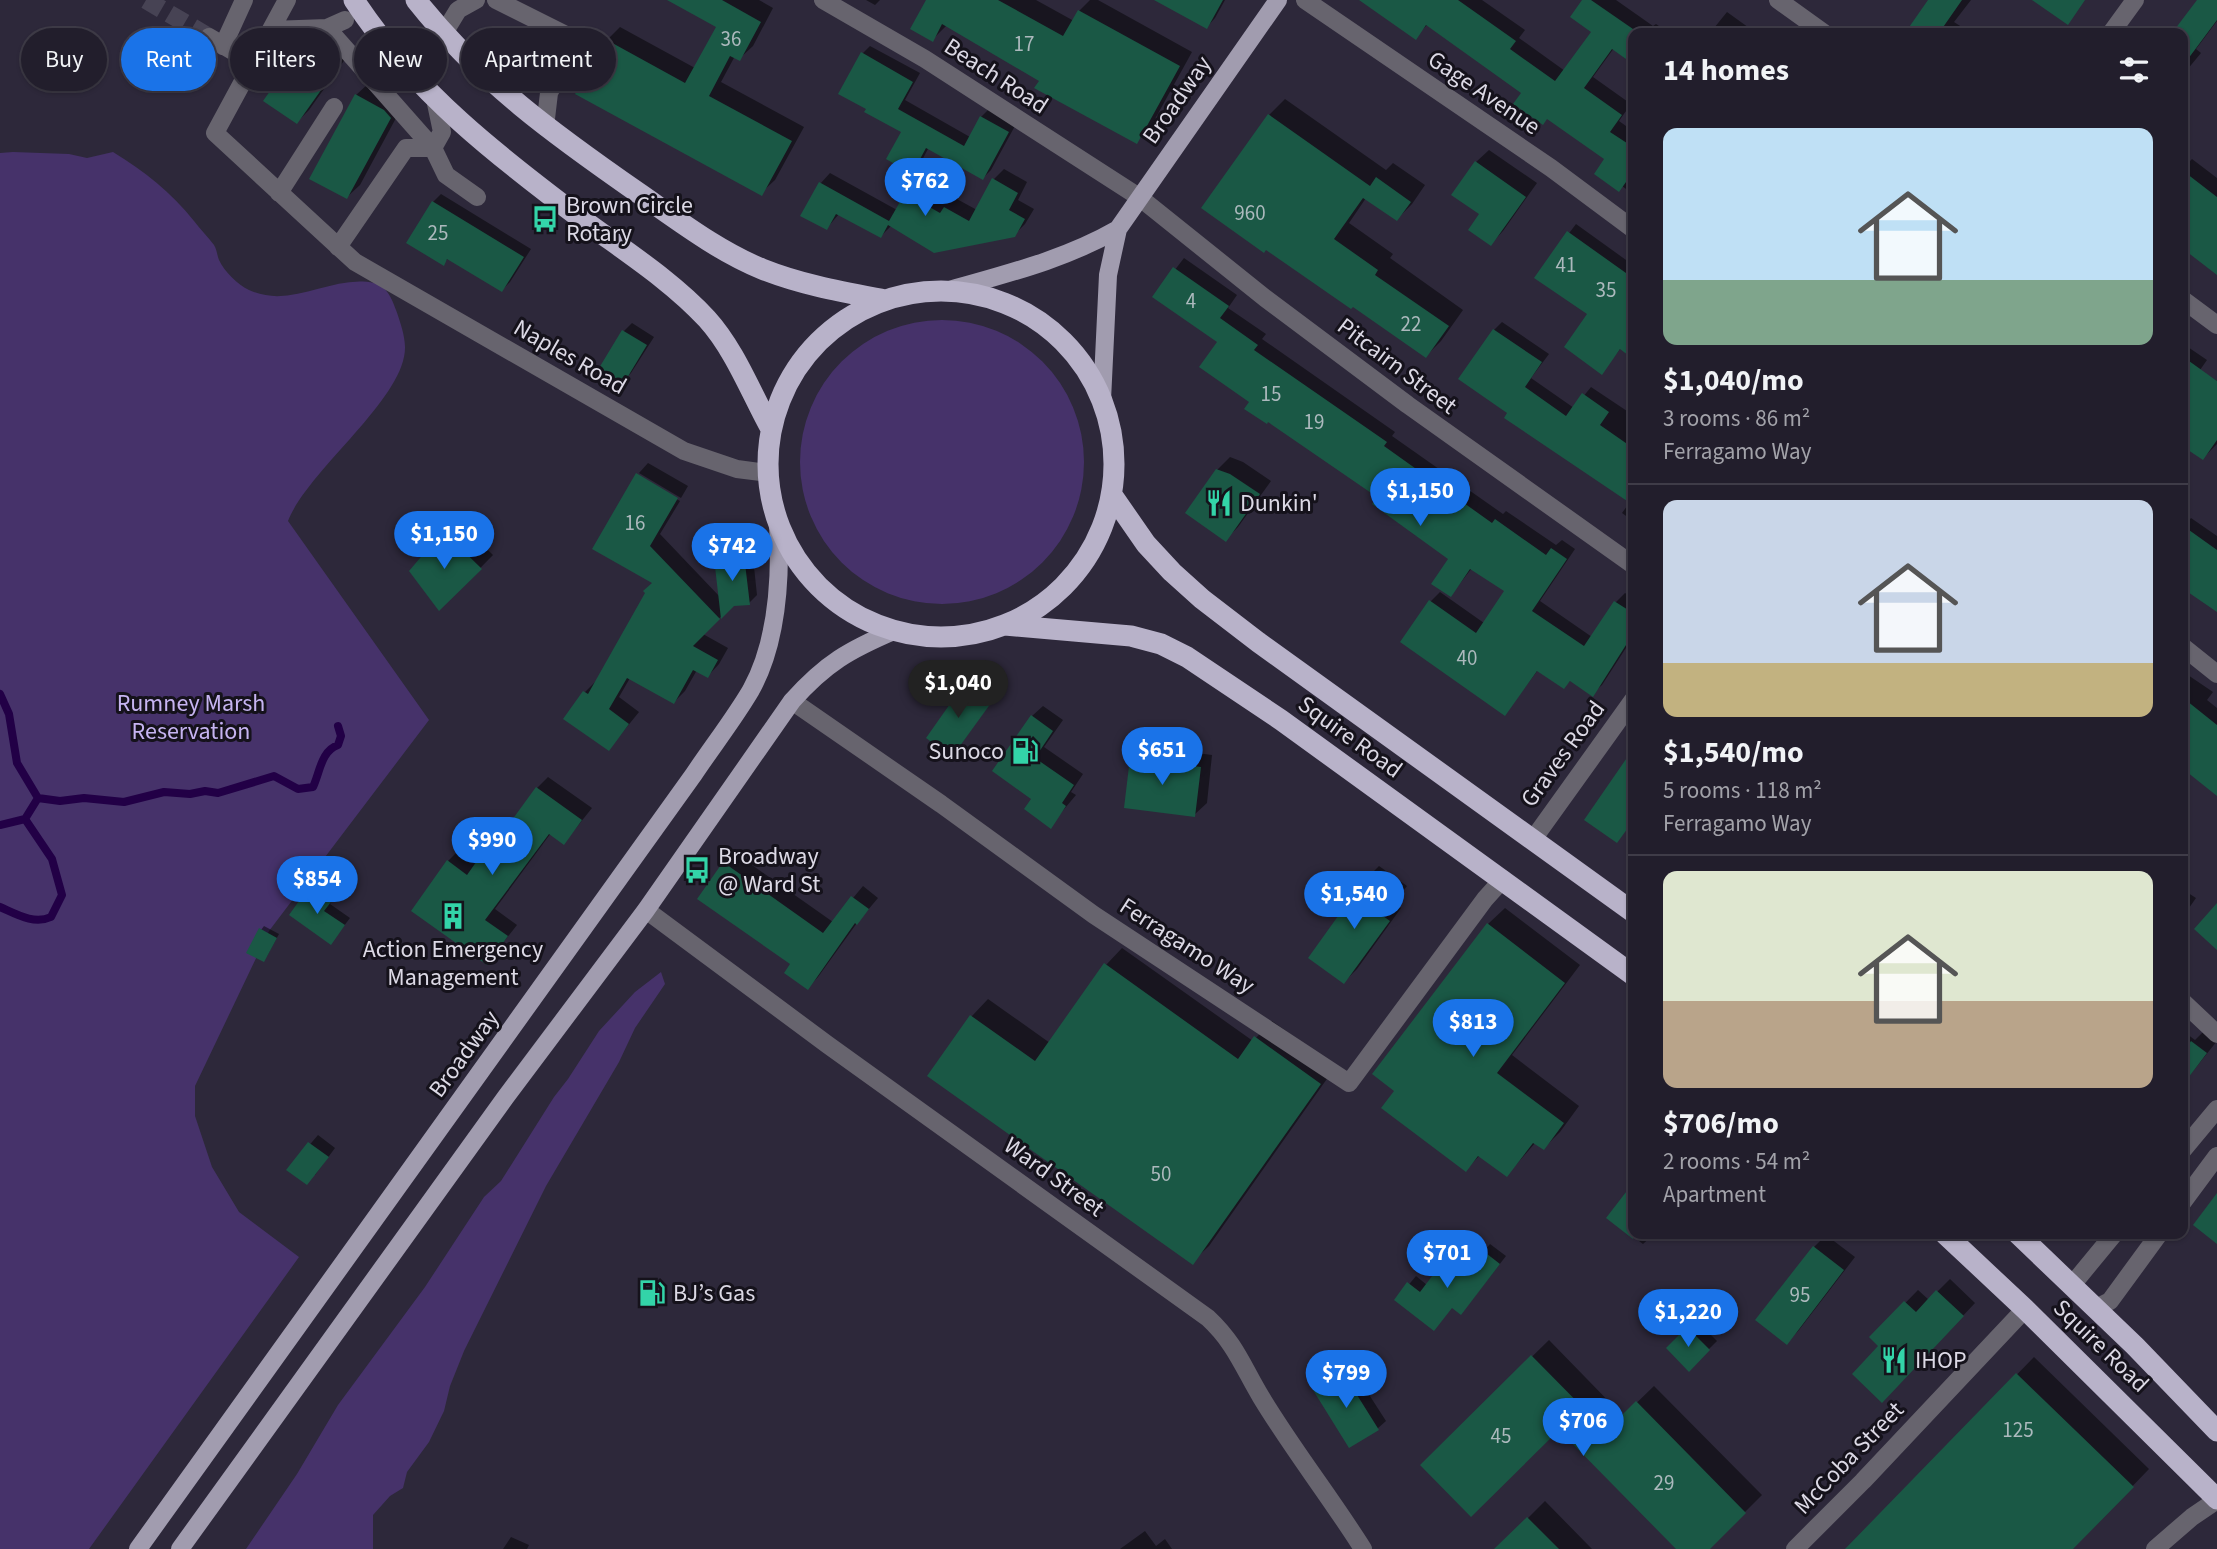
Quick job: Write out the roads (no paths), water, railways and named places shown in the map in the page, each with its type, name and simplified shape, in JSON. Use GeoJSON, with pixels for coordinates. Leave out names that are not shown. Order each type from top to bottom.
{"type":"FeatureCollection","features":[{"type":"Feature","properties":{"kind":"highway"},"geometry":{"type":"LineString","coordinates":[[354,0],[403,64],[435,99],[504,160],[690,302],[720,335],[771,429]]}},
{"type":"Feature","properties":{"kind":"highway"},"geometry":{"type":"LineString","coordinates":[[416,0],[440,28]]}},
{"type":"Feature","properties":{"kind":"highway"},"geometry":{"type":"LineString","coordinates":[[447,36],[492,83],[545,127],[734,256],[803,284],[886,300]]}},
{"type":"Feature","properties":{"kind":"highway"},"geometry":{"type":"LineString","coordinates":[[946,291],[990,298],[1031,316],[1066,344],[1093,380],[1102,400],[1112,438],[1114,466],[1112,495],[1098,537],[1074,574],[1042,604],[1003,625],[950,636],[914,634],[896,630],[854,613],[818,586],[795,556],[778,523],[771,499],[768,473],[771,429],[782,395],[799,363],[811,349],[845,320],[886,300],[905,295],[946,291]]}},
{"type":"Feature","properties":{"kind":"highway","name":"Squire Road"},"geometry":{"type":"LineString","coordinates":[[1112,495],[1154,553],[1202,599],[1628,908]]}},
{"type":"Feature","properties":{"kind":"highway","name":"Squire Road"},"geometry":{"type":"LineString","coordinates":[[1003,625],[1111,632],[1175,651],[1214,673],[1281,720],[1628,971]]}},
{"type":"Feature","properties":{"kind":"highway","name":"Squire Road"},"geometry":{"type":"LineString","coordinates":[[1950,1239],[2025,1309],[2217,1500]]}},
{"type":"Feature","properties":{"kind":"highway","name":"Squire Road"},"geometry":{"type":"LineString","coordinates":[[2025,1239],[2077,1279],[2217,1431]]}},
{"type":"Feature","properties":{"kind":"main road","name":"Broadway"},"geometry":{"type":"LineString","coordinates":[[1102,400],[1108,275],[1118,229],[1278,0]]}},
{"type":"Feature","properties":{"kind":"main road","name":"Broadway"},"geometry":{"type":"LineString","coordinates":[[946,291],[1039,265],[1096,242],[1118,229]]}},
{"type":"Feature","properties":{"kind":"main road","name":"Broadway"},"geometry":{"type":"LineString","coordinates":[[138,1549],[751,690],[763,662],[776,601],[778,523]]}},
{"type":"Feature","properties":{"kind":"main road"},"geometry":{"type":"LineString","coordinates":[[180,1549],[498,1108],[646,910],[792,701],[815,675],[836,659],[896,630]]}},
{"type":"Feature","properties":{"kind":"street"},"geometry":{"type":"LineString","coordinates":[[230,50],[216,42],[244,0]]}},
{"type":"Feature","properties":{"kind":"street"},"geometry":{"type":"LineString","coordinates":[[272,28],[287,0]]}},
{"type":"Feature","properties":{"kind":"street"},"geometry":{"type":"LineString","coordinates":[[447,28],[458,10],[476,0]]}},
{"type":"Feature","properties":{"kind":"street"},"geometry":{"type":"LineString","coordinates":[[496,0],[552,28]]}},
{"type":"Feature","properties":{"kind":"street","name":"Beach Road"},"geometry":{"type":"LineString","coordinates":[[823,0],[925,59],[1139,197]]}},
{"type":"Feature","properties":{"kind":"street","name":"Gage Avenue"},"geometry":{"type":"LineString","coordinates":[[1305,0],[1551,168],[1628,225]]}},
{"type":"Feature","properties":{"kind":"street"},"geometry":{"type":"LineString","coordinates":[[1778,0],[1817,28]]}},
{"type":"Feature","properties":{"kind":"street"},"geometry":{"type":"LineString","coordinates":[[2115,28],[2135,0]]}},
{"type":"Feature","properties":{"kind":"street"},"geometry":{"type":"LineString","coordinates":[[329,28],[345,20]]}},
{"type":"Feature","properties":{"kind":"street"},"geometry":{"type":"LineString","coordinates":[[340,44],[433,148],[446,175],[477,197]]}},
{"type":"Feature","properties":{"kind":"street","name":"Naples Road"},"geometry":{"type":"LineString","coordinates":[[238,91],[215,133],[355,262],[684,451],[737,469],[768,473]]}},
{"type":"Feature","properties":{"kind":"street"},"geometry":{"type":"LineString","coordinates":[[545,127],[550,91]]}},
{"type":"Feature","properties":{"kind":"street"},"geometry":{"type":"LineString","coordinates":[[433,148],[442,132],[435,99]]}},
{"type":"Feature","properties":{"kind":"street"},"geometry":{"type":"LineString","coordinates":[[279,193],[334,107]]}},
{"type":"Feature","properties":{"kind":"street"},"geometry":{"type":"LineString","coordinates":[[338,247],[406,148],[433,148]]}},
{"type":"Feature","properties":{"kind":"street","name":"Pitcairn Street"},"geometry":{"type":"LineString","coordinates":[[1139,197],[1265,298],[1408,405],[1628,561]]}},
{"type":"Feature","properties":{"kind":"street"},"geometry":{"type":"LineString","coordinates":[[2188,303],[2216,322]]}},
{"type":"Feature","properties":{"kind":"street"},"geometry":{"type":"LineString","coordinates":[[2188,651],[2217,674]]}},
{"type":"Feature","properties":{"kind":"street","name":"Ferragamo Way"},"geometry":{"type":"LineString","coordinates":[[792,701],[942,804],[1094,915],[1349,1083],[1485,899],[1503,879]]}},
{"type":"Feature","properties":{"kind":"street","name":"Graves Road"},"geometry":{"type":"LineString","coordinates":[[1534,838],[1628,707]]}},
{"type":"Feature","properties":{"kind":"street","name":"Ward Street"},"geometry":{"type":"LineString","coordinates":[[646,910],[828,1045],[1208,1318],[1225,1334],[1238,1353],[1262,1398],[1363,1549]]}},
{"type":"Feature","properties":{"kind":"street"},"geometry":{"type":"LineString","coordinates":[[2188,1007],[2217,1034]]}},
{"type":"Feature","properties":{"kind":"street"},"geometry":{"type":"LineString","coordinates":[[2188,1144],[2217,1108]]}},
{"type":"Feature","properties":{"kind":"street"},"geometry":{"type":"LineString","coordinates":[[2188,1195],[2217,1156]]}},
{"type":"Feature","properties":{"kind":"street"},"geometry":{"type":"LineString","coordinates":[[2077,1279],[2110,1239]]}},
{"type":"Feature","properties":{"kind":"street"},"geometry":{"type":"LineString","coordinates":[[2103,1305],[2155,1239]]}},
{"type":"Feature","properties":{"kind":"street","name":"McCoba Street"},"geometry":{"type":"LineString","coordinates":[[1795,1549],[2025,1309]]}},
{"type":"Feature","properties":{"kind":"street"},"geometry":{"type":"LineString","coordinates":[[2154,1549],[2217,1500]]}},
{"type":"Feature","properties":{"kind":"waterway"},"geometry":{"type":"LineString","coordinates":[[0,694],[9,714],[17,763],[38,798]]}},
{"type":"Feature","properties":{"kind":"waterway"},"geometry":{"type":"LineString","coordinates":[[0,825],[25,819],[38,798],[60,801],[84,798],[124,802],[164,792],[218,793],[274,776],[298,789],[313,787],[324,757],[338,745],[341,736],[338,726]]}},
{"type":"Feature","properties":{"kind":"waterway"},"geometry":{"type":"LineString","coordinates":[[0,907],[25,918],[45,919],[51,917],[62,895],[52,859],[25,819]]}},
{"type":"Feature","properties":{"kind":"tunnel"},"geometry":{"type":"LineString","coordinates":[[146,0],[194,28]]}},
{"type":"Feature","properties":{"kind":"place","name":"Brown Circle Rotary"},"geometry":{"type":"Point","coordinates":[545,219]}},
{"type":"Feature","properties":{"kind":"place","name":"Dunkin'"},"geometry":{"type":"Point","coordinates":[1219,503]}},
{"type":"Feature","properties":{"kind":"place","name":"Sunoco"},"geometry":{"type":"Point","coordinates":[1025,751]}},
{"type":"Feature","properties":{"kind":"place","name":"Broadway @ Ward St"},"geometry":{"type":"Point","coordinates":[697,870]}},
{"type":"Feature","properties":{"kind":"place","name":"Action Emergency Management"},"geometry":{"type":"Point","coordinates":[453,916]}},
{"type":"Feature","properties":{"kind":"place","name":"BJ’s Gas"},"geometry":{"type":"Point","coordinates":[652,1293]}},
{"type":"Feature","properties":{"kind":"place","name":"IHOP"},"geometry":{"type":"Point","coordinates":[1894,1360]}},
{"type":"Feature","properties":{"kind":"park label","name":"Rumney Marsh Reservation"},"geometry":{"type":"Point","coordinates":[191,717]}}]}
